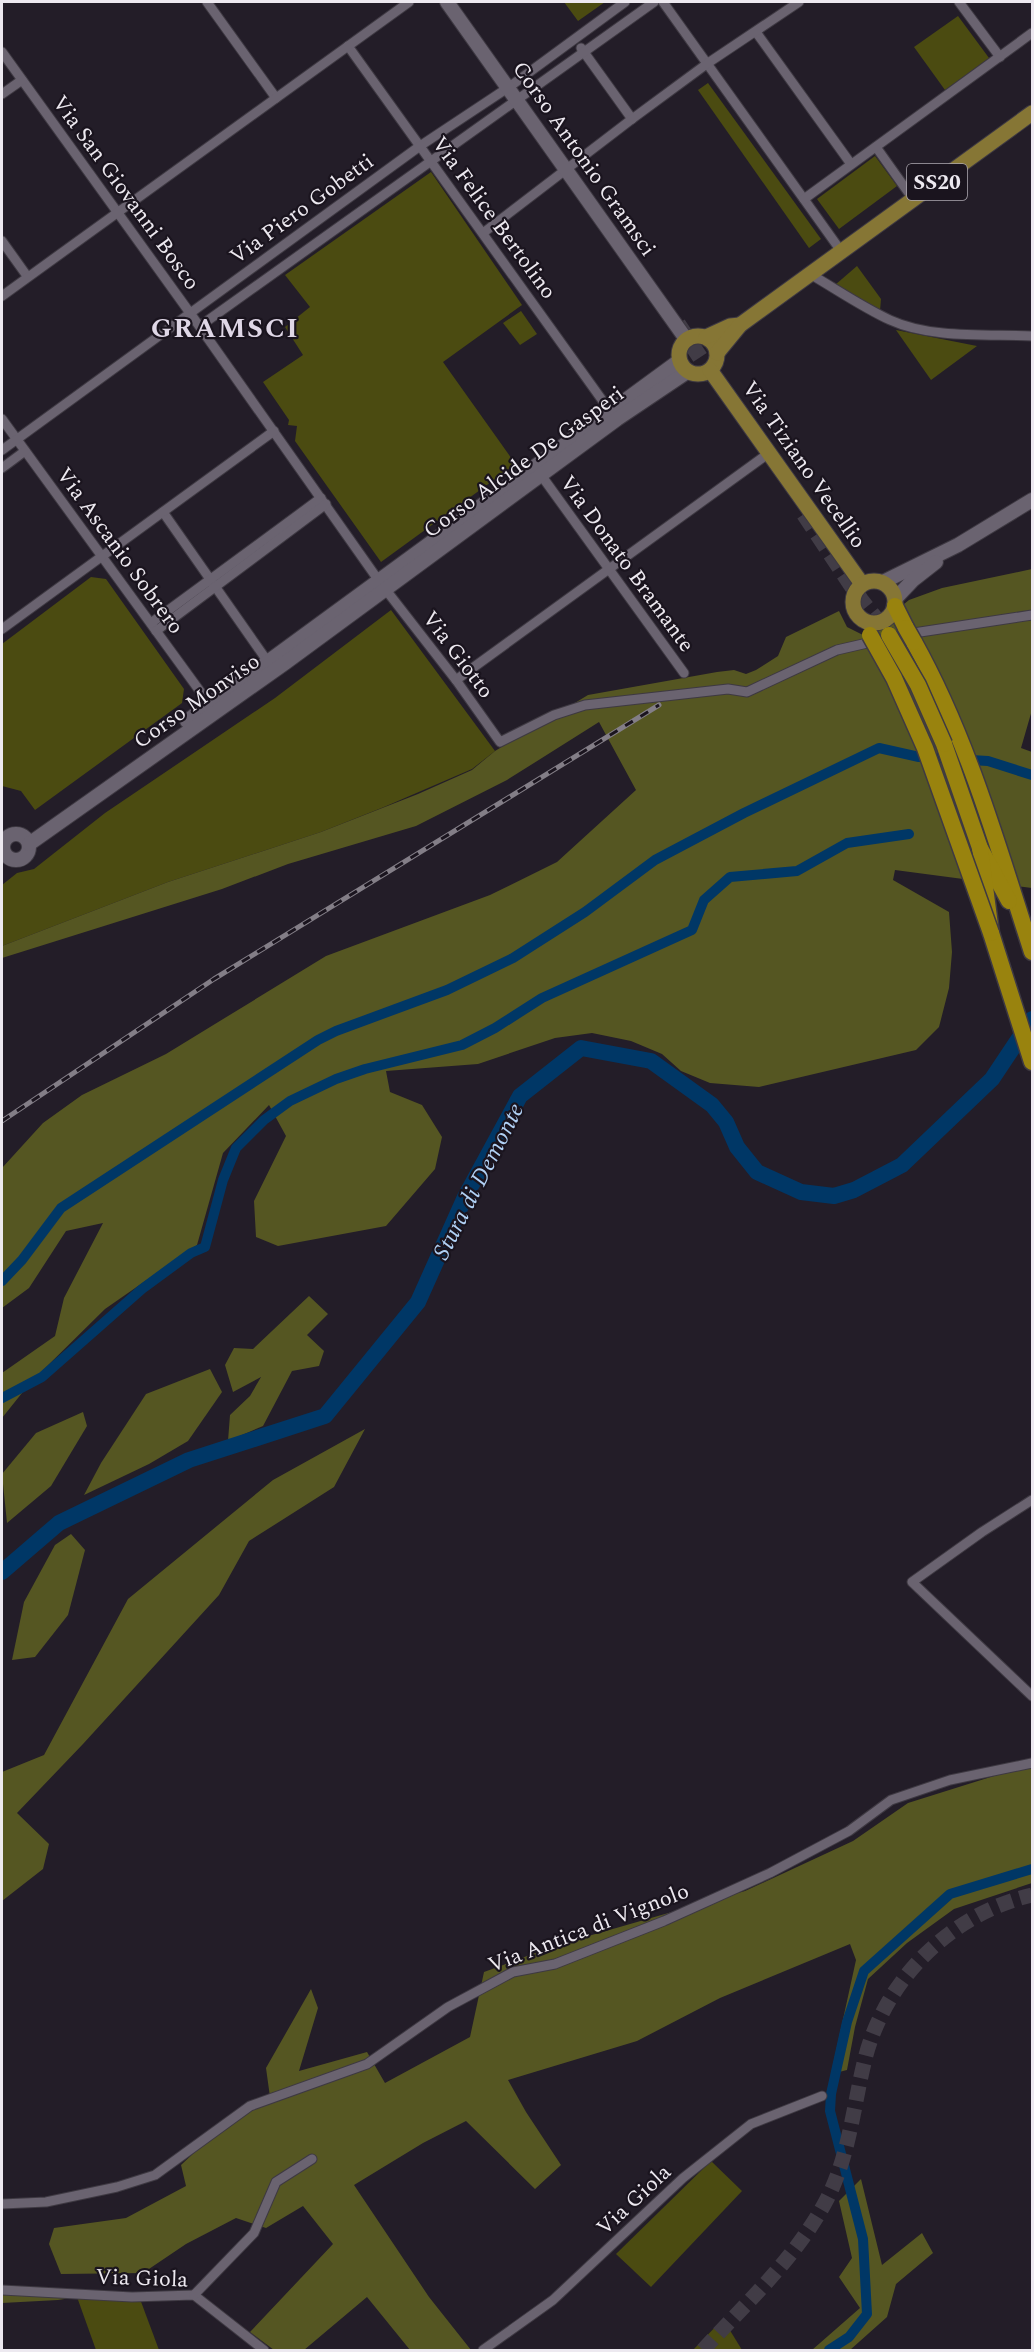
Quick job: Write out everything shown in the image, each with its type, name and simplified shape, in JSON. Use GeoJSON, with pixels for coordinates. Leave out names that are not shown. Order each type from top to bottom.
{"type":"FeatureCollection","features":[{"type":"Feature","properties":{"kind":"highway"},"geometry":{"type":"LineString","coordinates":[[895,602],[906,628],[938,685],[960,737],[1003,858],[1032,952]]}},
{"type":"Feature","properties":{"kind":"highway"},"geometry":{"type":"LineString","coordinates":[[869,629],[918,732],[991,933],[1032,1062]]}},
{"type":"Feature","properties":{"kind":"highway"},"geometry":{"type":"LineString","coordinates":[[889,634],[935,721],[980,848],[1027,935]]}},
{"type":"Feature","properties":{"kind":"highway"},"geometry":{"type":"LineString","coordinates":[[980,848],[991,933]]}},
{"type":"Feature","properties":{"kind":"main road","name":"Corso Antonio Gramsci"},"geometry":{"type":"LineString","coordinates":[[447,2],[568,169],[686,339]]}},
{"type":"Feature","properties":{"kind":"main road","name":"SS20"},"geometry":{"type":"LineString","coordinates":[[717,353],[741,325],[1032,113]]}},
{"type":"Feature","properties":{"kind":"main road","name":"SS20"},"geometry":{"type":"LineString","coordinates":[[706,337],[730,326],[741,325]]}},
{"type":"Feature","properties":{"kind":"main road"},"geometry":{"type":"LineString","coordinates":[[696,336],[706,337],[714,344],[717,353],[716,363],[710,370],[701,374],[683,367],[678,351],[686,339],[696,336]]}},
{"type":"Feature","properties":{"kind":"main road","name":"Corso Alcide De Gasperi"},"geometry":{"type":"LineString","coordinates":[[383,585],[610,411],[683,367]]}},
{"type":"Feature","properties":{"kind":"main road","name":"Corso Alcide De Gasperi"},"geometry":{"type":"LineString","coordinates":[[383,585],[541,475],[683,367]]}},
{"type":"Feature","properties":{"kind":"main road","name":"Via Tiziano Vecellio"},"geometry":{"type":"LineString","coordinates":[[710,370],[862,584]]}},
{"type":"Feature","properties":{"kind":"main road"},"geometry":{"type":"LineString","coordinates":[[882,582],[958,545],[1032,500]]}},
{"type":"Feature","properties":{"kind":"main road"},"geometry":{"type":"LineString","coordinates":[[895,602],[891,589],[882,582],[875,581],[862,584],[853,595],[852,602],[856,615],[869,629],[885,621],[891,615],[895,602],[913,580],[958,545]]}},
{"type":"Feature","properties":{"kind":"main road","name":"Corso Monviso"},"geometry":{"type":"LineString","coordinates":[[27,841],[268,662],[383,585]]}},
{"type":"Feature","properties":{"kind":"main road","name":"Corso Monviso"},"geometry":{"type":"LineString","coordinates":[[27,841],[383,585]]}},
{"type":"Feature","properties":{"kind":"main road"},"geometry":{"type":"LineString","coordinates":[[5,831],[17,833],[27,841],[28,853],[22,859],[4,857],[5,831]]}},
{"type":"Feature","properties":{"kind":"street"},"geometry":{"type":"LineString","coordinates":[[207,2],[276,98]]}},
{"type":"Feature","properties":{"kind":"street"},"geometry":{"type":"LineString","coordinates":[[2,296],[409,2]]}},
{"type":"Feature","properties":{"kind":"street","name":"Via Piero Gobetti"},"geometry":{"type":"LineString","coordinates":[[2,450],[420,146],[509,87],[625,2]]}},
{"type":"Feature","properties":{"kind":"street","name":"Via Piero Gobetti"},"geometry":{"type":"LineString","coordinates":[[200,326],[654,2]]}},
{"type":"Feature","properties":{"kind":"street"},"geometry":{"type":"LineString","coordinates":[[663,2],[841,251]]}},
{"type":"Feature","properties":{"kind":"street"},"geometry":{"type":"LineString","coordinates":[[483,233],[708,63],[799,2]]}},
{"type":"Feature","properties":{"kind":"street"},"geometry":{"type":"LineString","coordinates":[[959,2],[1000,57]]}},
{"type":"Feature","properties":{"kind":"street"},"geometry":{"type":"LineString","coordinates":[[756,32],[851,164]]}},
{"type":"Feature","properties":{"kind":"street"},"geometry":{"type":"LineString","coordinates":[[804,199],[1032,33]]}},
{"type":"Feature","properties":{"kind":"street"},"geometry":{"type":"LineString","coordinates":[[574,39],[632,119]]}},
{"type":"Feature","properties":{"kind":"street","name":"Via Felice Bertolino"},"geometry":{"type":"LineString","coordinates":[[348,46],[610,411]]}},
{"type":"Feature","properties":{"kind":"street","name":"Via San Giovanni Bosco"},"geometry":{"type":"LineString","coordinates":[[2,52],[383,585]]}},
{"type":"Feature","properties":{"kind":"street"},"geometry":{"type":"LineString","coordinates":[[2,94],[22,80]]}},
{"type":"Feature","properties":{"kind":"street"},"geometry":{"type":"LineString","coordinates":[[876,147],[913,199]]}},
{"type":"Feature","properties":{"kind":"street"},"geometry":{"type":"LineString","coordinates":[[2,241],[27,276]]}},
{"type":"Feature","properties":{"kind":"street"},"geometry":{"type":"LineString","coordinates":[[810,274],[891,321],[910,327],[933,332],[1032,336]]}},
{"type":"Feature","properties":{"kind":"street","name":"Via Ascanio Sobrero"},"geometry":{"type":"LineString","coordinates":[[2,419],[210,705]]}},
{"type":"Feature","properties":{"kind":"street"},"geometry":{"type":"LineString","coordinates":[[2,629],[274,431]]}},
{"type":"Feature","properties":{"kind":"street"},"geometry":{"type":"LineString","coordinates":[[2,468],[25,451]]}},
{"type":"Feature","properties":{"kind":"street"},"geometry":{"type":"LineString","coordinates":[[456,680],[769,453]]}},
{"type":"Feature","properties":{"kind":"street","name":"Via Donato Bramante"},"geometry":{"type":"LineString","coordinates":[[541,475],[684,673]]}},
{"type":"Feature","properties":{"kind":"street"},"geometry":{"type":"LineString","coordinates":[[153,627],[324,501]]}},
{"type":"Feature","properties":{"kind":"street"},"geometry":{"type":"LineString","coordinates":[[163,512],[268,662]]}},
{"type":"Feature","properties":{"kind":"street","name":"Via Giotto"},"geometry":{"type":"LineString","coordinates":[[383,585],[500,742],[554,715],[585,705],[728,689],[747,692],[837,650],[925,629],[969,626],[1032,615]]}},
{"type":"Feature","properties":{"kind":"street"},"geometry":{"type":"LineString","coordinates":[[1032,1500],[912,1582],[1032,1696]]}},
{"type":"Feature","properties":{"kind":"street","name":"Via Antica di Vignolo"},"geometry":{"type":"LineString","coordinates":[[2,2204],[46,2202],[117,2187],[154,2175],[250,2106],[367,2064],[448,2007],[513,1972],[555,1964],[664,1921],[770,1874],[849,1831],[891,1800],[950,1780],[1032,1763]]}},
{"type":"Feature","properties":{"kind":"street","name":"Via Giola"},"geometry":{"type":"LineString","coordinates":[[483,2350],[553,2300],[683,2178],[751,2124],[822,2096]]}},
{"type":"Feature","properties":{"kind":"street"},"geometry":{"type":"LineString","coordinates":[[194,2295],[254,2233],[276,2182],[312,2158]]}},
{"type":"Feature","properties":{"kind":"street","name":"Via Giola"},"geometry":{"type":"LineString","coordinates":[[2,2290],[132,2297],[194,2295],[264,2350]]}},
{"type":"Feature","properties":{"kind":"shaded area"},"geometry":{"type":"Polygon","coordinates":[[[564,2],[605,2],[578,21],[564,2]]]}},
{"type":"Feature","properties":{"kind":"shaded area"},"geometry":{"type":"Polygon","coordinates":[[[958,16],[989,58],[945,90],[914,47],[958,16]]]}},
{"type":"Feature","properties":{"kind":"shaded area"},"geometry":{"type":"Polygon","coordinates":[[[708,83],[821,239],[809,248],[698,90],[708,83]]]}},
{"type":"Feature","properties":{"kind":"shaded area"},"geometry":{"type":"Polygon","coordinates":[[[875,156],[897,186],[839,229],[817,199],[875,156]]]}},
{"type":"Feature","properties":{"kind":"shaded area"},"geometry":{"type":"Polygon","coordinates":[[[431,172],[522,305],[443,362],[514,462],[513,466],[381,562],[295,441],[297,426],[288,425],[289,420],[263,382],[303,355],[285,327],[310,307],[285,275],[431,172]]]}},
{"type":"Feature","properties":{"kind":"shaded area"},"geometry":{"type":"Polygon","coordinates":[[[857,266],[881,299],[880,311],[835,285],[857,266]]]}},
{"type":"Feature","properties":{"kind":"shaded area"},"geometry":{"type":"Polygon","coordinates":[[[521,311],[537,334],[520,345],[503,323],[521,311]]]}},
{"type":"Feature","properties":{"kind":"shaded area"},"geometry":{"type":"Polygon","coordinates":[[[896,330],[977,346],[931,380],[896,330]]]}},
{"type":"Feature","properties":{"kind":"shaded area"},"geometry":{"type":"Polygon","coordinates":[[[1032,569],[1032,710],[1021,748],[1032,752],[1032,888],[895,870],[893,880],[949,912],[952,952],[949,988],[939,1027],[916,1050],[759,1087],[710,1083],[681,1071],[662,1054],[631,1041],[592,1033],[555,1038],[478,1064],[386,1071],[390,1092],[422,1105],[442,1137],[435,1169],[386,1226],[278,1246],[256,1237],[254,1201],[286,1136],[269,1105],[223,1153],[197,1245],[105,1309],[30,1383],[2,1418],[2,1373],[55,1336],[64,1298],[103,1223],[66,1231],[29,1288],[2,1308],[2,1168],[43,1123],[82,1095],[166,1054],[326,956],[490,895],[557,862],[636,790],[599,722],[507,780],[416,826],[288,864],[222,889],[2,958],[2,946],[168,882],[321,832],[418,794],[472,770],[495,751],[588,695],[717,672],[734,670],[746,674],[778,656],[786,637],[839,611],[847,627],[865,636],[909,600],[942,588],[1032,569]]]}},
{"type":"Feature","properties":{"kind":"shaded area"},"geometry":{"type":"Polygon","coordinates":[[[91,577],[106,579],[184,689],[182,703],[35,810],[21,791],[2,786],[2,644],[91,577]]]}},
{"type":"Feature","properties":{"kind":"shaded area"},"geometry":{"type":"Polygon","coordinates":[[[391,610],[495,751],[472,769],[321,832],[168,882],[2,946],[2,885],[17,873],[34,869],[105,813],[275,698],[391,610]]]}},
{"type":"Feature","properties":{"kind":"shaded area"},"geometry":{"type":"Polygon","coordinates":[[[309,1296],[328,1314],[307,1335],[324,1351],[319,1366],[292,1371],[263,1426],[228,1441],[230,1415],[250,1396],[261,1377],[233,1392],[225,1365],[234,1348],[253,1349],[309,1296]]]}},
{"type":"Feature","properties":{"kind":"shaded area"},"geometry":{"type":"Polygon","coordinates":[[[210,1369],[222,1392],[188,1441],[149,1464],[84,1495],[101,1463],[146,1394],[210,1369]]]}},
{"type":"Feature","properties":{"kind":"shaded area"},"geometry":{"type":"Polygon","coordinates":[[[83,1412],[87,1426],[51,1486],[7,1523],[2,1474],[36,1433],[83,1412]]]}},
{"type":"Feature","properties":{"kind":"shaded area"},"geometry":{"type":"Polygon","coordinates":[[[365,1429],[334,1487],[249,1541],[219,1595],[17,1813],[49,1844],[43,1869],[2,1901],[2,1772],[44,1755],[128,1599],[273,1480],[365,1429]]]}},
{"type":"Feature","properties":{"kind":"shaded area"},"geometry":{"type":"Polygon","coordinates":[[[71,1534],[85,1550],[68,1615],[35,1657],[12,1660],[24,1602],[55,1545],[71,1534]]]}},
{"type":"Feature","properties":{"kind":"shaded area"},"geometry":{"type":"Polygon","coordinates":[[[1032,1764],[1032,1883],[954,1909],[907,1943],[868,1979],[855,2027],[847,2070],[831,2074],[856,1960],[850,1944],[720,1998],[637,2041],[508,2080],[561,2165],[535,2189],[466,2121],[423,2143],[354,2185],[429,2297],[471,2350],[410,2350],[367,2297],[304,2350],[274,2350],[250,2332],[333,2244],[303,2206],[266,2228],[236,2218],[186,2244],[143,2273],[61,2274],[49,2244],[54,2228],[126,2218],[186,2186],[181,2165],[213,2135],[270,2097],[266,2068],[311,1989],[318,2008],[299,2071],[367,2052],[385,2083],[470,2037],[484,1972],[557,1945],[745,1891],[853,1841],[908,1803],[1032,1764]]]}},
{"type":"Feature","properties":{"kind":"shaded area"},"geometry":{"type":"Polygon","coordinates":[[[711,2161],[742,2191],[651,2287],[616,2254],[711,2161]]]}},
{"type":"Feature","properties":{"kind":"shaded area"},"geometry":{"type":"Polygon","coordinates":[[[861,2179],[882,2265],[922,2233],[933,2253],[896,2284],[887,2317],[850,2350],[812,2350],[860,2308],[839,2277],[852,2258],[839,2201],[861,2179]]]}},
{"type":"Feature","properties":{"kind":"shaded area"},"geometry":{"type":"Polygon","coordinates":[[[2,2293],[77,2297],[2,2303],[2,2293]]]}},
{"type":"Feature","properties":{"kind":"shaded area"},"geometry":{"type":"Polygon","coordinates":[[[77,2297],[140,2299],[159,2350],[96,2350],[77,2297]]]}},
{"type":"Feature","properties":{"kind":"shaded area"},"geometry":{"type":"Polygon","coordinates":[[[723,2319],[742,2350],[693,2350],[723,2319]]]}},
{"type":"Feature","properties":{"kind":"waterway"},"geometry":{"type":"LineString","coordinates":[[2,1281],[22,1260],[61,1208],[318,1040],[336,1031],[447,990],[513,958],[585,912],[655,860],[744,813],[879,748],[919,757],[988,761],[1032,775]]}},
{"type":"Feature","properties":{"kind":"waterway"},"geometry":{"type":"LineString","coordinates":[[2,1398],[42,1377],[142,1289],[191,1253],[205,1247],[223,1180],[236,1148],[264,1120],[290,1101],[336,1079],[365,1069],[462,1045],[495,1028],[542,998],[692,930],[704,900],[730,877],[797,871],[847,843],[909,834]]}},
{"type":"Feature","properties":{"kind":"waterway","name":"Stura di Demonte"},"geometry":{"type":"LineString","coordinates":[[2,1572],[59,1523],[189,1460],[325,1416],[418,1302],[465,1197],[520,1096],[581,1048],[651,1061],[712,1105],[726,1122],[737,1147],[757,1172],[801,1192],[834,1196],[854,1190],[902,1165],[992,1079],[1032,1019]]}},
{"type":"Feature","properties":{"kind":"waterway"},"geometry":{"type":"LineString","coordinates":[[829,2350],[849,2337],[867,2314],[863,2239],[830,2111],[831,2094],[847,2022],[864,1971],[950,1894],[1032,1869]]}},
{"type":"Feature","properties":{"kind":"tunnel"},"geometry":{"type":"LineString","coordinates":[[678,324],[717,383]]}},
{"type":"Feature","properties":{"kind":"tunnel"},"geometry":{"type":"LineString","coordinates":[[804,514],[861,600],[889,635]]}},
{"type":"Feature","properties":{"kind":"tunnel"},"geometry":{"type":"LineString","coordinates":[[703,2350],[786,2260],[827,2199],[841,2166],[873,2033],[904,1979],[924,1955],[948,1935],[1002,1904],[1032,1895]]}},
{"type":"Feature","properties":{"kind":"railway"},"geometry":{"type":"LineString","coordinates":[[2,1121],[214,979],[659,705]]}},
{"type":"Feature","properties":{"kind":"district","name":"GRAMSCI"},"geometry":{"type":"Point","coordinates":[225,327]}}]}
